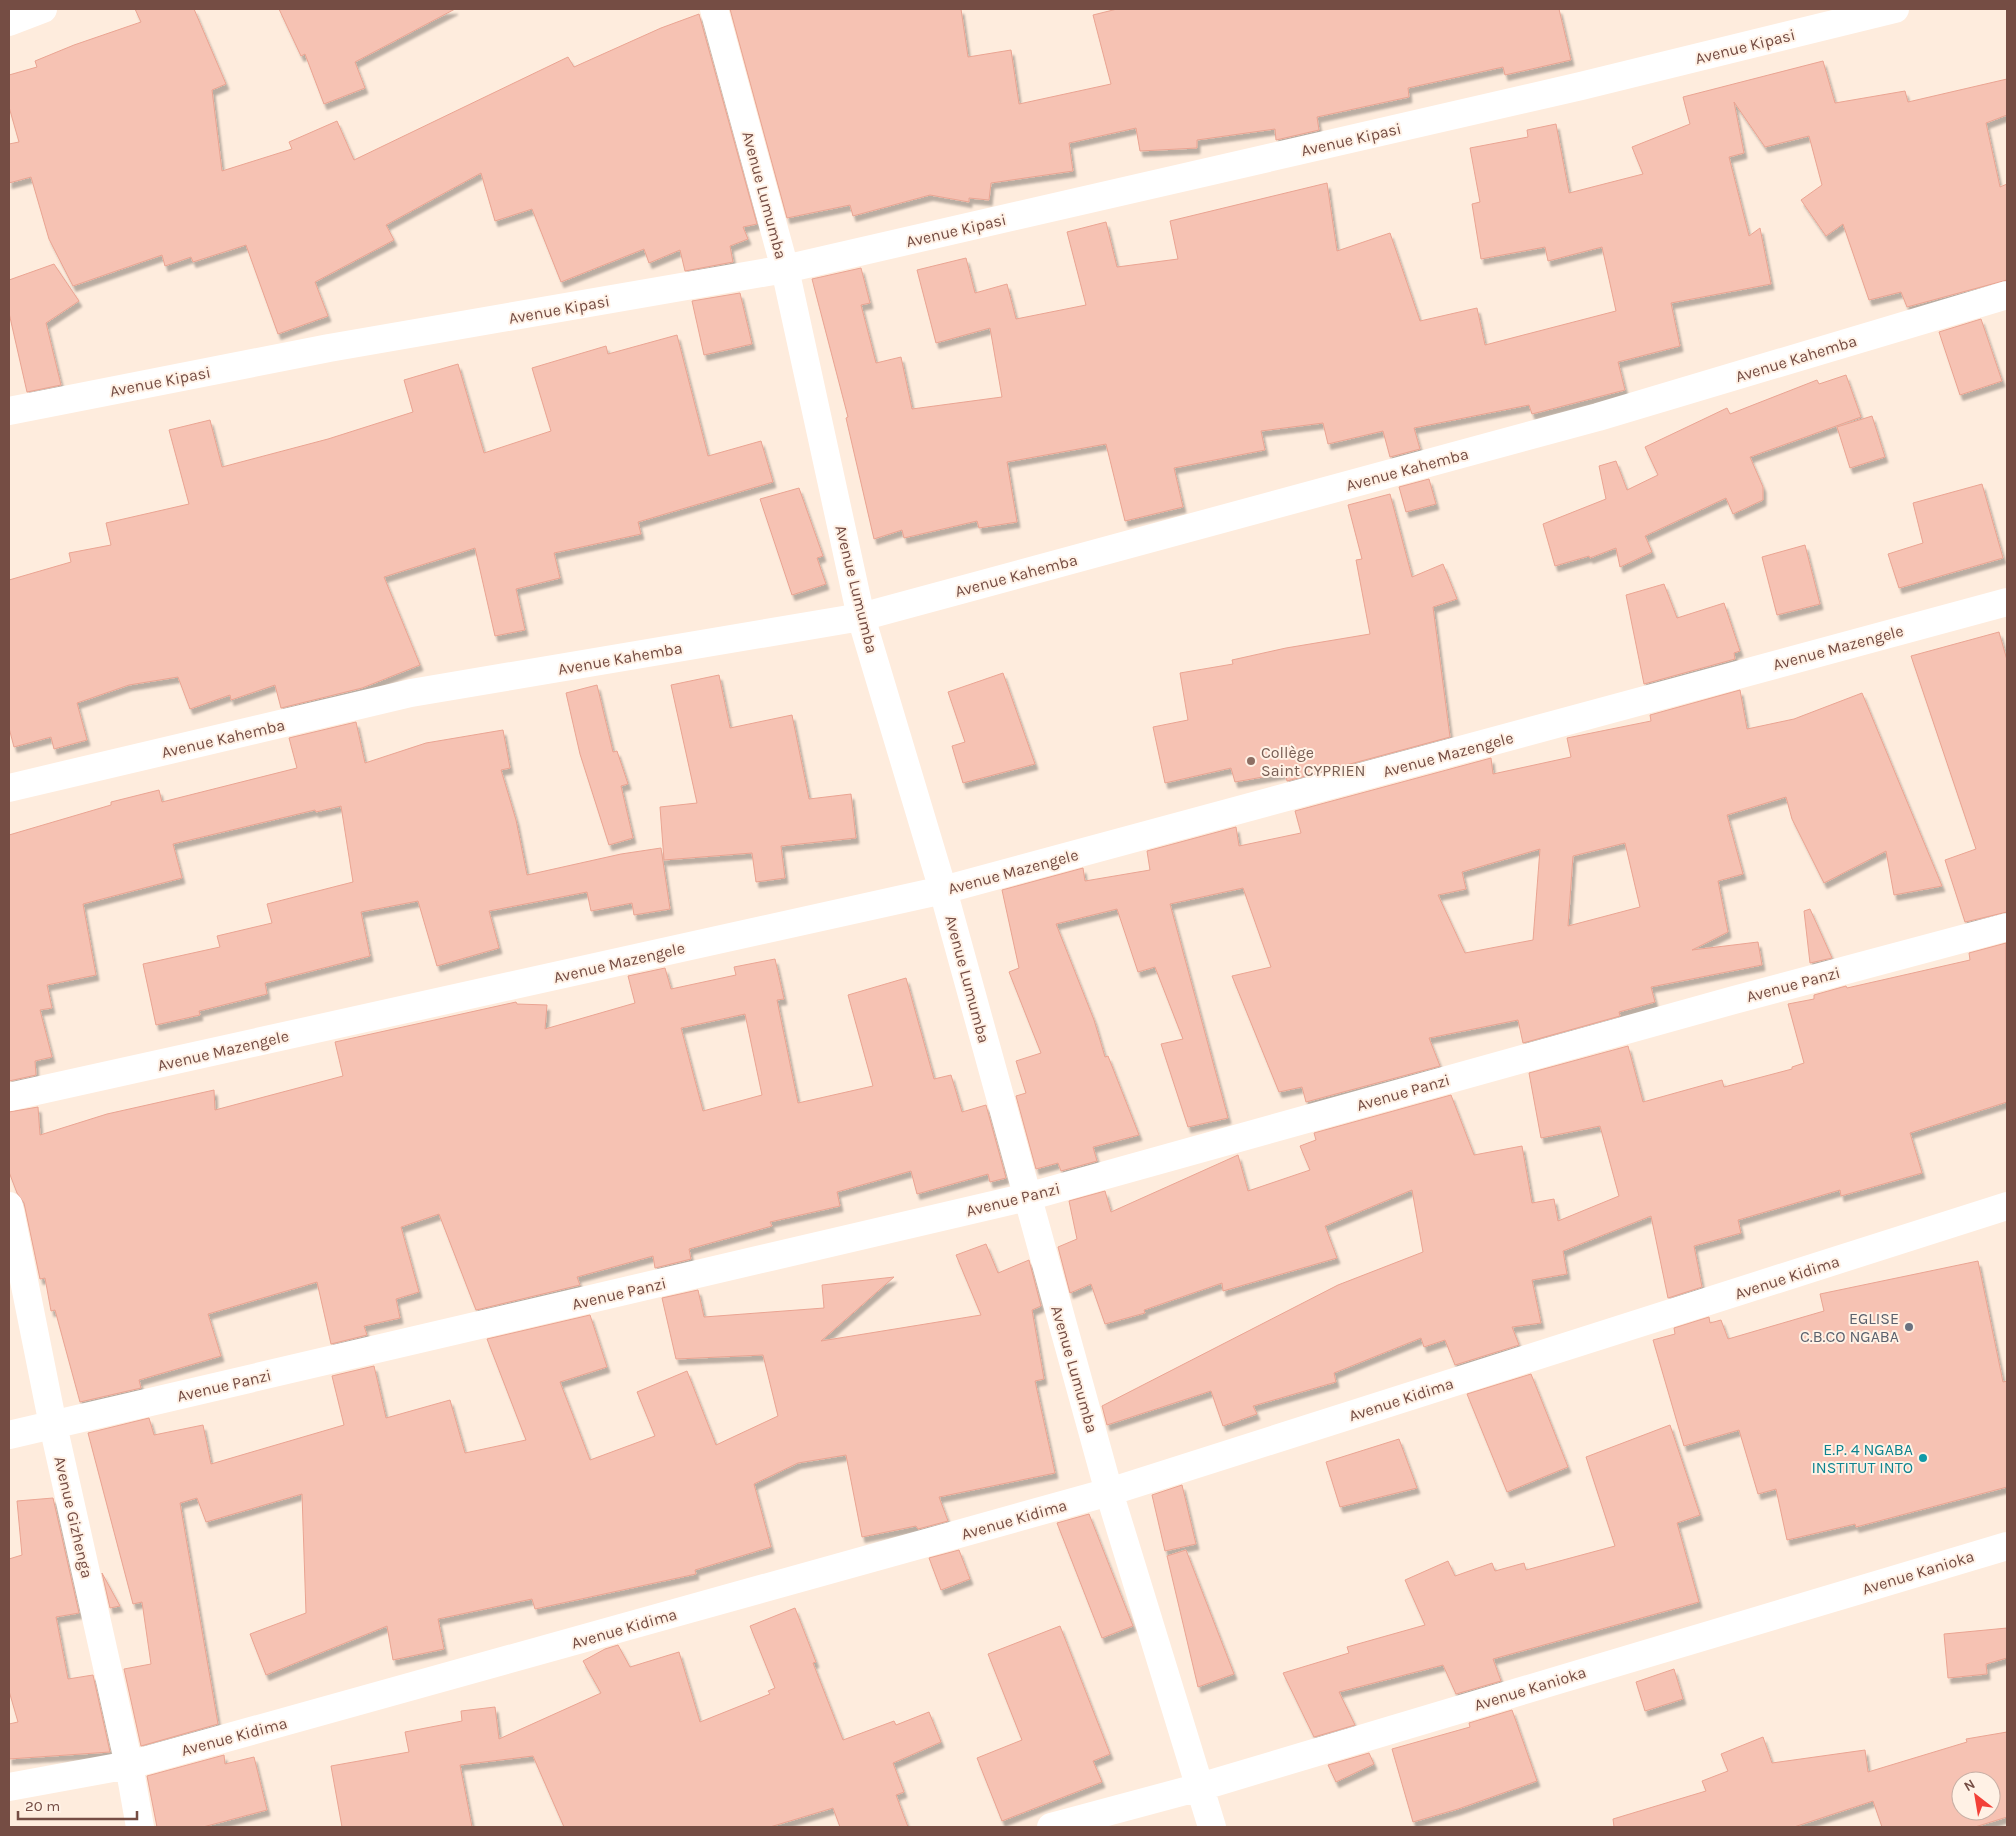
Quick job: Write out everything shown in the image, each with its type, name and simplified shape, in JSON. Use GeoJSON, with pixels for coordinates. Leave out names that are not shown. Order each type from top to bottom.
{"type":"FeatureCollection","features":[{"type":"Feature","properties":{"kind":"street"},"geometry":{"type":"LineString","coordinates":[[9,22],[42,9]]}},
{"type":"Feature","properties":{"kind":"street","name":"Avenue Lumumba"},"geometry":{"type":"LineString","coordinates":[[714,9],[785,269],[861,617],[943,890],[1026,1197],[1109,1492],[1212,1827]]}},
{"type":"Feature","properties":{"kind":"street","name":"Avenue Kipasi"},"geometry":{"type":"LineString","coordinates":[[9,411],[329,348],[785,269],[1581,86],[1895,9]]}},
{"type":"Feature","properties":{"kind":"street","name":"Avenue Kahemba"},"geometry":{"type":"LineString","coordinates":[[9,788],[412,693],[861,617],[1598,417],[2007,295]]}},
{"type":"Feature","properties":{"kind":"street","name":"Avenue Mazengele"},"geometry":{"type":"LineString","coordinates":[[9,1098],[943,890],[2007,602]]}},
{"type":"Feature","properties":{"kind":"street","name":"Avenue Panzi"},"geometry":{"type":"LineString","coordinates":[[9,1435],[1026,1197],[1734,1000],[2007,927]]}},
{"type":"Feature","properties":{"kind":"street","name":"Avenue Gizhenga"},"geometry":{"type":"LineString","coordinates":[[9,1206],[53,1425],[129,1765],[140,1827]]}},
{"type":"Feature","properties":{"kind":"street","name":"Avenue Kidima"},"geometry":{"type":"LineString","coordinates":[[9,1787],[129,1765],[1109,1492],[2007,1206]]}},
{"type":"Feature","properties":{"kind":"street","name":"Avenue Kanioka"},"geometry":{"type":"LineString","coordinates":[[1051,1827],[1200,1787],[2007,1546]]}},
{"type":"Feature","properties":{"kind":"building"},"geometry":{"type":"Polygon","coordinates":[[[135,9],[194,9],[226,84],[212,90],[222,171],[292,149],[289,142],[337,121],[354,160],[568,57],[574,67],[661,28],[699,14],[757,224],[743,227],[748,239],[730,246],[733,262],[685,271],[680,250],[649,263],[644,249],[561,282],[532,209],[495,221],[481,173],[386,225],[394,240],[315,282],[328,316],[278,334],[246,245],[193,262],[191,257],[165,266],[162,255],[73,286],[49,239],[31,177],[9,183],[9,144],[19,142],[9,107],[9,75],[37,67],[35,61],[74,45],[141,22],[135,9]]]}},
{"type":"Feature","properties":{"kind":"building"},"geometry":{"type":"Polygon","coordinates":[[[279,9],[455,9],[355,62],[365,88],[324,104],[305,54],[301,56],[279,9]]]}},
{"type":"Feature","properties":{"kind":"building"},"geometry":{"type":"Polygon","coordinates":[[[730,9],[961,9],[968,57],[1011,50],[1019,104],[1111,84],[1093,15],[1117,9],[1559,9],[1571,60],[1505,75],[1503,67],[1408,88],[1409,97],[1317,117],[1319,130],[1276,140],[1275,129],[1197,140],[1197,148],[1140,151],[1136,128],[1069,143],[1073,171],[991,183],[989,200],[969,198],[969,202],[930,195],[853,216],[850,205],[787,218],[730,9]]]}},
{"type":"Feature","properties":{"kind":"building"},"geometry":{"type":"Polygon","coordinates":[[[1823,61],[1835,103],[1905,91],[1908,102],[2007,79],[2007,115],[1986,123],[2000,187],[2007,184],[2007,280],[1907,307],[1901,292],[1869,300],[1843,224],[1826,236],[1801,200],[1822,185],[1809,136],[1765,147],[1734,102],[1744,153],[1729,157],[1749,236],[1760,228],[1771,284],[1671,303],[1680,346],[1618,362],[1625,390],[1532,414],[1529,405],[1414,428],[1420,449],[1390,457],[1383,431],[1328,444],[1323,423],[1261,431],[1265,450],[1174,468],[1183,507],[1125,521],[1106,444],[1007,462],[1017,522],[979,528],[977,521],[904,538],[902,530],[874,539],[846,418],[848,417],[812,279],[861,268],[870,303],[861,305],[876,363],[901,357],[912,409],[1002,397],[990,328],[936,343],[917,270],[966,258],[975,293],[1007,284],[1016,319],[1086,305],[1067,232],[1106,222],[1117,267],[1178,259],[1170,221],[1327,183],[1337,251],[1390,233],[1420,321],[1477,308],[1485,345],[1616,311],[1602,247],[1548,261],[1545,247],[1481,259],[1472,204],[1480,202],[1470,148],[1528,137],[1527,130],[1556,124],[1569,193],[1643,174],[1632,147],[1690,124],[1683,97],[1823,61]]]}},
{"type":"Feature","properties":{"kind":"building"},"geometry":{"type":"Polygon","coordinates":[[[54,264],[79,301],[46,323],[61,385],[27,392],[9,313],[9,280],[54,264]]]}},
{"type":"Feature","properties":{"kind":"building"},"geometry":{"type":"Polygon","coordinates":[[[740,293],[752,344],[704,355],[692,301],[740,293]]]}},
{"type":"Feature","properties":{"kind":"building"},"geometry":{"type":"Polygon","coordinates":[[[1981,319],[2002,381],[1960,395],[1939,332],[1981,319]]]}},
{"type":"Feature","properties":{"kind":"building"},"geometry":{"type":"Polygon","coordinates":[[[677,335],[708,456],[761,441],[773,482],[638,522],[641,534],[554,553],[560,578],[516,589],[525,630],[495,636],[475,548],[384,577],[420,665],[362,688],[281,708],[275,685],[231,700],[230,695],[190,709],[178,677],[129,685],[77,703],[87,740],[54,749],[51,737],[14,747],[9,728],[9,580],[71,562],[69,553],[111,545],[106,523],[189,504],[169,430],[210,420],[222,467],[328,439],[413,412],[404,380],[458,364],[484,453],[551,431],[532,368],[606,346],[608,354],[677,335]]]}},
{"type":"Feature","properties":{"kind":"building"},"geometry":{"type":"Polygon","coordinates":[[[1846,375],[1861,417],[1750,457],[1763,487],[1763,500],[1733,514],[1726,498],[1645,536],[1652,552],[1620,567],[1616,548],[1590,558],[1589,556],[1555,566],[1543,524],[1606,499],[1599,466],[1616,461],[1627,490],[1658,475],[1645,447],[1727,408],[1730,414],[1817,380],[1819,384],[1846,375]]]}},
{"type":"Feature","properties":{"kind":"building"},"geometry":{"type":"Polygon","coordinates":[[[1872,416],[1885,457],[1850,468],[1837,427],[1872,416]]]}},
{"type":"Feature","properties":{"kind":"building"},"geometry":{"type":"Polygon","coordinates":[[[1429,479],[1436,504],[1406,512],[1399,487],[1429,479]]]}},
{"type":"Feature","properties":{"kind":"building"},"geometry":{"type":"Polygon","coordinates":[[[1982,484],[2003,558],[1899,588],[1888,554],[1923,543],[1913,503],[1982,484]]]}},
{"type":"Feature","properties":{"kind":"building"},"geometry":{"type":"Polygon","coordinates":[[[799,488],[823,556],[817,558],[826,584],[792,595],[760,499],[799,488]]]}},
{"type":"Feature","properties":{"kind":"building"},"geometry":{"type":"Polygon","coordinates":[[[1390,494],[1412,577],[1443,564],[1457,599],[1433,607],[1450,737],[1287,781],[1285,773],[1235,782],[1231,768],[1165,783],[1153,727],[1188,720],[1180,673],[1233,664],[1232,660],[1286,648],[1370,634],[1356,560],[1362,559],[1348,505],[1390,494]]]}},
{"type":"Feature","properties":{"kind":"building"},"geometry":{"type":"Polygon","coordinates":[[[1805,545],[1820,604],[1777,615],[1762,557],[1805,545]]]}},
{"type":"Feature","properties":{"kind":"building"},"geometry":{"type":"Polygon","coordinates":[[[1664,584],[1677,618],[1724,603],[1740,651],[1734,653],[1735,659],[1644,684],[1626,595],[1664,584]]]}},
{"type":"Feature","properties":{"kind":"building"},"geometry":{"type":"Polygon","coordinates":[[[1999,632],[2007,660],[2007,912],[1965,922],[1945,860],[1976,849],[1911,656],[1999,632]]]}},
{"type":"Feature","properties":{"kind":"building"},"geometry":{"type":"Polygon","coordinates":[[[1003,673],[1035,764],[963,783],[952,746],[965,742],[948,692],[1003,673]]]}},
{"type":"Feature","properties":{"kind":"building"},"geometry":{"type":"Polygon","coordinates":[[[719,675],[730,728],[792,715],[809,799],[851,794],[856,838],[781,846],[785,878],[756,882],[752,853],[664,860],[660,807],[697,803],[671,685],[719,675]]]}},
{"type":"Feature","properties":{"kind":"building"},"geometry":{"type":"Polygon","coordinates":[[[597,685],[613,752],[617,751],[628,784],[621,786],[633,838],[609,845],[580,754],[566,693],[597,685]]]}},
{"type":"Feature","properties":{"kind":"building"},"geometry":{"type":"Polygon","coordinates":[[[1740,690],[1747,729],[1794,719],[1862,693],[1942,886],[1894,895],[1886,851],[1824,883],[1792,819],[1786,797],[1727,815],[1743,874],[1718,881],[1728,932],[1692,950],[1758,942],[1762,965],[1651,987],[1655,1002],[1619,1012],[1620,1016],[1523,1043],[1518,1020],[1429,1038],[1440,1066],[1306,1102],[1302,1087],[1279,1092],[1232,976],[1271,967],[1243,888],[1170,904],[1228,1118],[1188,1127],[1161,1044],[1183,1039],[1155,967],[1138,972],[1117,909],[1056,924],[1094,1020],[1105,1057],[1108,1056],[1139,1135],[1093,1147],[1097,1161],[1061,1171],[1058,1163],[1036,1169],[1016,1096],[1026,1093],[1016,1061],[1041,1053],[1009,972],[1019,968],[1002,890],[1083,868],[1085,881],[1150,870],[1147,851],[1236,827],[1239,846],[1301,833],[1295,811],[1491,758],[1493,774],[1571,757],[1567,738],[1651,721],[1650,715],[1740,690]],[[1625,843],[1573,856],[1568,926],[1640,907],[1625,843]],[[1540,849],[1462,872],[1466,889],[1438,895],[1465,953],[1533,940],[1540,849]]]}},
{"type":"Feature","properties":{"kind":"building"},"geometry":{"type":"Polygon","coordinates":[[[356,722],[365,763],[426,743],[503,730],[510,768],[501,770],[516,820],[527,875],[621,854],[661,848],[670,909],[634,915],[632,903],[591,911],[587,892],[489,911],[499,948],[437,966],[418,901],[361,912],[370,956],[265,983],[267,994],[199,1011],[200,1015],[156,1025],[143,964],[220,947],[217,936],[272,923],[267,904],[353,882],[341,806],[316,812],[315,810],[173,844],[182,878],[83,904],[96,975],[47,985],[52,1008],[40,1010],[52,1057],[35,1061],[36,1075],[9,1081],[9,835],[111,805],[111,802],[159,790],[162,802],[297,768],[289,738],[356,722]]]}},
{"type":"Feature","properties":{"kind":"building"},"geometry":{"type":"Polygon","coordinates":[[[1810,909],[1832,958],[1810,963],[1804,911],[1810,909]]]}},
{"type":"Feature","properties":{"kind":"building"},"geometry":{"type":"Polygon","coordinates":[[[2006,943],[2007,1102],[1910,1133],[1922,1173],[1841,1196],[1840,1190],[1738,1220],[1741,1233],[1694,1246],[1702,1287],[1668,1298],[1651,1216],[1563,1251],[1567,1274],[1532,1280],[1541,1323],[1512,1327],[1519,1345],[1455,1365],[1445,1340],[1424,1347],[1421,1338],[1334,1373],[1336,1382],[1253,1406],[1257,1414],[1223,1426],[1211,1391],[1107,1425],[1102,1406],[1338,1285],[1423,1252],[1412,1190],[1325,1226],[1337,1258],[1223,1291],[1222,1283],[1144,1310],[1145,1313],[1105,1324],[1091,1284],[1070,1293],[1058,1247],[1077,1239],[1069,1201],[1105,1191],[1111,1212],[1238,1155],[1248,1191],[1310,1170],[1300,1146],[1316,1140],[1314,1133],[1451,1095],[1474,1155],[1522,1146],[1532,1203],[1554,1199],[1558,1221],[1619,1196],[1600,1126],[1541,1138],[1529,1073],[1628,1046],[1643,1102],[1722,1080],[1724,1087],[1792,1069],[1792,1067],[1804,1063],[1788,1004],[1814,999],[1814,995],[1846,986],[1847,988],[1970,960],[1969,953],[2006,943]]]}},
{"type":"Feature","properties":{"kind":"building"},"geometry":{"type":"Polygon","coordinates":[[[775,959],[784,999],[777,1000],[798,1103],[873,1086],[848,995],[906,978],[934,1079],[951,1075],[962,1112],[986,1105],[1006,1178],[990,1182],[988,1174],[917,1194],[911,1171],[837,1192],[840,1206],[770,1222],[772,1226],[689,1249],[691,1259],[655,1268],[653,1256],[577,1277],[580,1285],[476,1310],[439,1214],[401,1227],[419,1292],[396,1299],[400,1318],[364,1326],[367,1335],[331,1344],[317,1282],[208,1314],[221,1356],[139,1380],[141,1388],[80,1402],[55,1310],[51,1311],[45,1278],[40,1279],[24,1203],[17,1193],[9,1172],[9,1112],[38,1107],[40,1135],[107,1114],[214,1090],[215,1110],[343,1076],[335,1042],[516,1002],[517,1004],[547,1005],[545,1029],[635,1003],[628,976],[665,968],[671,989],[736,975],[734,967],[775,959]],[[745,1014],[681,1028],[703,1111],[762,1095],[745,1014]]]}},
{"type":"Feature","properties":{"kind":"building"},"geometry":{"type":"Polygon","coordinates":[[[986,1244],[998,1273],[1029,1260],[1041,1306],[1032,1310],[1044,1379],[1035,1381],[1055,1473],[939,1497],[948,1521],[918,1529],[916,1526],[862,1537],[846,1455],[798,1463],[754,1484],[771,1547],[695,1570],[696,1574],[535,1609],[532,1599],[438,1619],[444,1649],[393,1660],[387,1626],[266,1675],[250,1634],[306,1613],[302,1494],[206,1522],[197,1498],[180,1503],[218,1724],[141,1746],[124,1669],[151,1664],[142,1602],[133,1604],[88,1433],[149,1418],[154,1435],[203,1425],[211,1464],[344,1425],[332,1376],[374,1366],[386,1418],[450,1400],[465,1453],[526,1440],[487,1339],[590,1315],[607,1367],[560,1382],[590,1460],[655,1436],[637,1392],[687,1371],[716,1445],[778,1416],[763,1355],[676,1359],[662,1298],[698,1290],[704,1317],[824,1308],[822,1285],[894,1277],[821,1341],[981,1315],[956,1255],[986,1244]]]}},
{"type":"Feature","properties":{"kind":"building"},"geometry":{"type":"Polygon","coordinates":[[[1978,1261],[2003,1382],[2007,1381],[2007,1487],[1856,1527],[1855,1524],[1787,1540],[1776,1489],[1758,1494],[1739,1430],[1684,1446],[1653,1340],[1675,1334],[1674,1328],[1709,1317],[1710,1323],[1721,1320],[1728,1339],[1824,1311],[1820,1294],[1978,1261]]]}},
{"type":"Feature","properties":{"kind":"building"},"geometry":{"type":"Polygon","coordinates":[[[1531,1374],[1568,1467],[1507,1492],[1467,1394],[1531,1374]]]}},
{"type":"Feature","properties":{"kind":"building"},"geometry":{"type":"Polygon","coordinates":[[[1670,1425],[1700,1515],[1677,1523],[1699,1602],[1493,1659],[1501,1681],[1456,1694],[1443,1665],[1339,1692],[1355,1725],[1314,1737],[1283,1673],[1349,1653],[1347,1647],[1425,1625],[1405,1580],[1448,1561],[1455,1576],[1492,1563],[1495,1571],[1524,1563],[1526,1570],[1615,1546],[1586,1457],[1670,1425]]]}},
{"type":"Feature","properties":{"kind":"building"},"geometry":{"type":"Polygon","coordinates":[[[1399,1439],[1417,1488],[1340,1507],[1326,1462],[1399,1439]]]}},
{"type":"Feature","properties":{"kind":"building"},"geometry":{"type":"Polygon","coordinates":[[[1182,1485],[1196,1544],[1165,1551],[1152,1495],[1182,1485]]]}},
{"type":"Feature","properties":{"kind":"building"},"geometry":{"type":"Polygon","coordinates":[[[53,1498],[79,1613],[56,1617],[68,1679],[93,1675],[110,1752],[9,1759],[9,1724],[18,1722],[9,1691],[9,1559],[22,1555],[17,1501],[53,1498]]]}},
{"type":"Feature","properties":{"kind":"building"},"geometry":{"type":"Polygon","coordinates":[[[1089,1514],[1133,1626],[1102,1638],[1057,1523],[1089,1514]]]}},
{"type":"Feature","properties":{"kind":"building"},"geometry":{"type":"Polygon","coordinates":[[[959,1550],[970,1579],[941,1590],[929,1558],[959,1550]]]}},
{"type":"Feature","properties":{"kind":"building"},"geometry":{"type":"Polygon","coordinates":[[[1186,1550],[1234,1674],[1198,1687],[1167,1556],[1186,1550]]]}},
{"type":"Feature","properties":{"kind":"building"},"geometry":{"type":"Polygon","coordinates":[[[102,1573],[120,1606],[110,1608],[102,1573]]]}},
{"type":"Feature","properties":{"kind":"building"},"geometry":{"type":"Polygon","coordinates":[[[795,1608],[816,1662],[813,1663],[843,1740],[894,1721],[896,1725],[929,1712],[941,1742],[893,1763],[904,1792],[896,1795],[908,1827],[840,1827],[833,1808],[770,1827],[564,1827],[533,1756],[460,1765],[472,1827],[342,1827],[331,1766],[409,1752],[405,1732],[462,1721],[461,1711],[495,1707],[499,1739],[601,1693],[583,1661],[605,1649],[618,1645],[630,1667],[679,1652],[700,1722],[770,1694],[768,1691],[775,1688],[750,1626],[795,1608]]]}},
{"type":"Feature","properties":{"kind":"building"},"geometry":{"type":"Polygon","coordinates":[[[1060,1626],[1110,1754],[1093,1761],[1102,1782],[1002,1821],[977,1758],[1022,1740],[988,1654],[1060,1626]]]}},
{"type":"Feature","properties":{"kind":"building"},"geometry":{"type":"Polygon","coordinates":[[[2007,1628],[2007,1658],[1986,1664],[1987,1674],[1948,1678],[1944,1634],[2007,1628]]]}},
{"type":"Feature","properties":{"kind":"building"},"geometry":{"type":"Polygon","coordinates":[[[1674,1669],[1683,1699],[1645,1711],[1636,1682],[1674,1669]]]}},
{"type":"Feature","properties":{"kind":"building"},"geometry":{"type":"Polygon","coordinates":[[[1512,1710],[1537,1781],[1458,1809],[1413,1822],[1392,1749],[1470,1727],[1469,1723],[1512,1710]]]}},
{"type":"Feature","properties":{"kind":"building"},"geometry":{"type":"Polygon","coordinates":[[[2007,1732],[2007,1817],[2001,1819],[2001,1771],[1951,1771],[1951,1821],[1994,1821],[1975,1827],[1882,1827],[1873,1801],[1794,1827],[1614,1827],[1613,1819],[1706,1791],[1702,1781],[1728,1771],[1721,1754],[1763,1737],[1772,1763],[1865,1750],[1868,1772],[1967,1742],[1966,1739],[2007,1732]]]}},
{"type":"Feature","properties":{"kind":"building"},"geometry":{"type":"Polygon","coordinates":[[[1369,1753],[1374,1764],[1336,1782],[1328,1765],[1369,1753]]]}},
{"type":"Feature","properties":{"kind":"building"},"geometry":{"type":"Polygon","coordinates":[[[224,1755],[225,1764],[254,1757],[267,1810],[203,1827],[157,1827],[147,1776],[224,1755]]]}},
{"type":"Feature","properties":{"kind":"place","name":"Collège Saint CYPRIEN"},"geometry":{"type":"Point","coordinates":[1251,761]}},
{"type":"Feature","properties":{"kind":"place","name":"EGLISE C.B.CO NGABA"},"geometry":{"type":"Point","coordinates":[1909,1327]}},
{"type":"Feature","properties":{"kind":"place","name":"E.P. 4 NGABA INSTITUT INTO"},"geometry":{"type":"Point","coordinates":[1923,1458]}}]}
